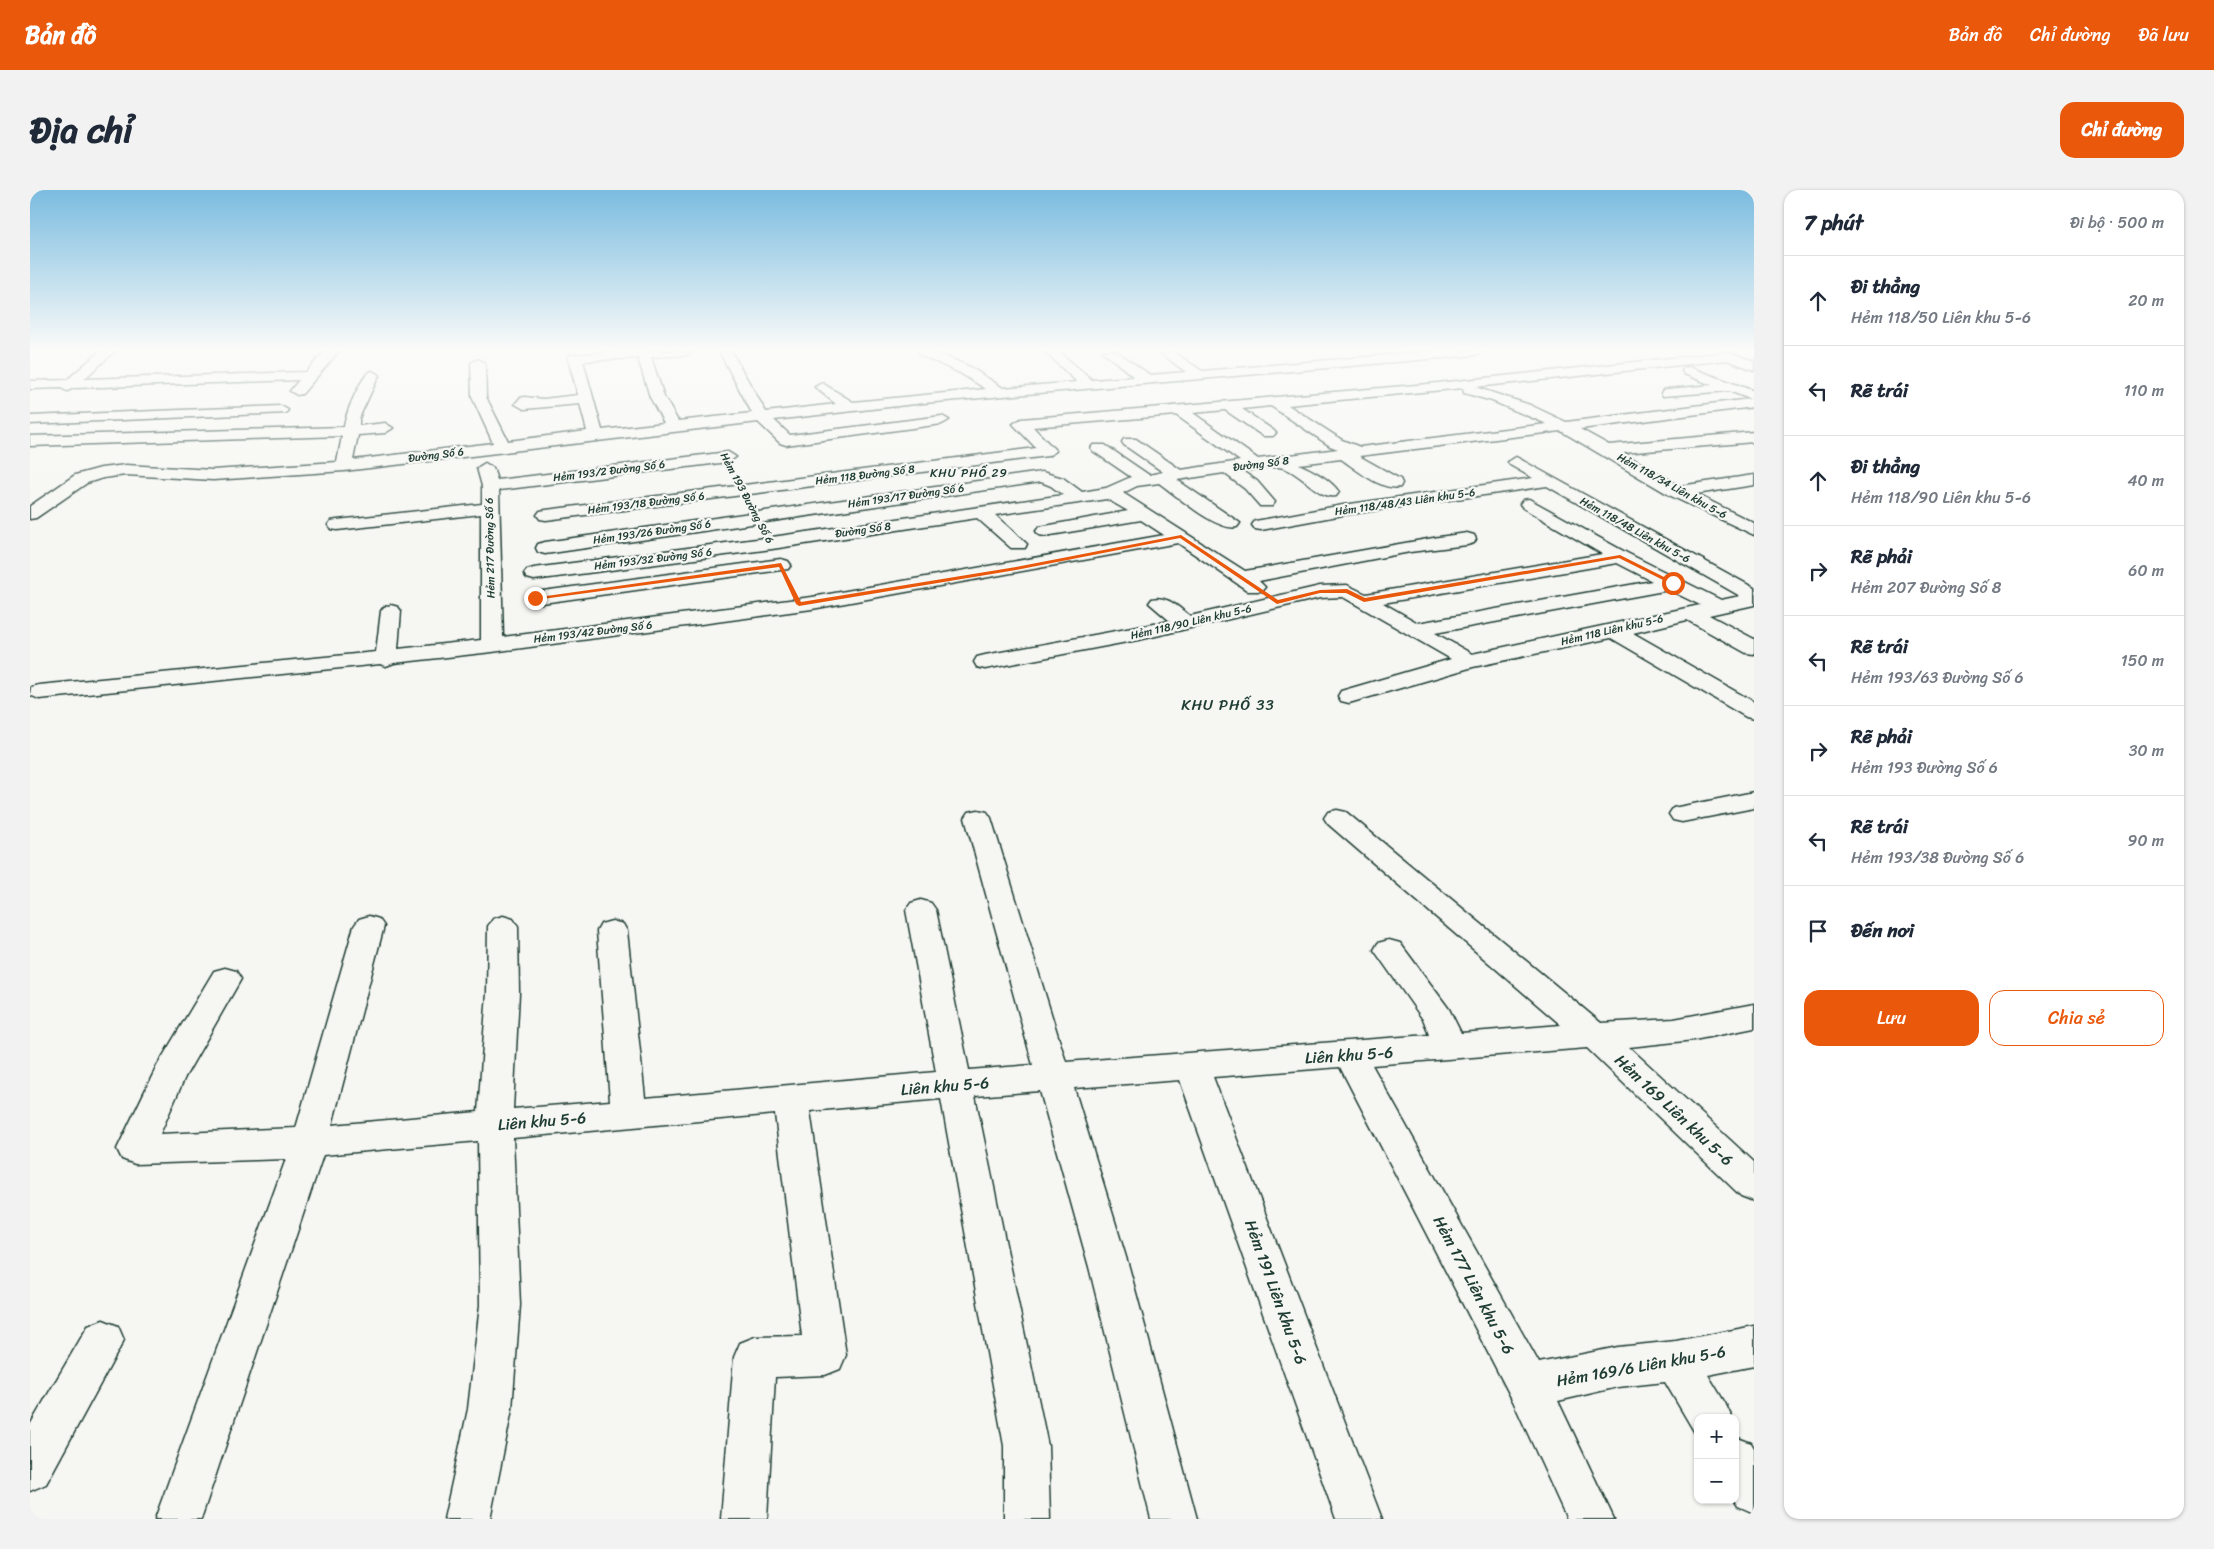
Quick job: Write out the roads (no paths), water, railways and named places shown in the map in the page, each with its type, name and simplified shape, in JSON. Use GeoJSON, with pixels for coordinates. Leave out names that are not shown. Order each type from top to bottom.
{"type":"FeatureCollection","features":[{"type":"Feature","properties":{"kind":"street"},"geometry":{"type":"LineString","coordinates":[[30,420],[206,413]]}},
{"type":"Feature","properties":{"kind":"street"},"geometry":{"type":"LineString","coordinates":[[232,474],[268,433],[280,413]]}},
{"type":"Feature","properties":{"kind":"street"},"geometry":{"type":"LineString","coordinates":[[344,466],[354,413]]}},
{"type":"Feature","properties":{"kind":"street"},"geometry":{"type":"LineString","coordinates":[[486,413],[502,447]]}},
{"type":"Feature","properties":{"kind":"street"},"geometry":{"type":"LineString","coordinates":[[590,413],[596,435]]}},
{"type":"Feature","properties":{"kind":"street"},"geometry":{"type":"LineString","coordinates":[[662,413],[668,431]]}},
{"type":"Feature","properties":{"kind":"street"},"geometry":{"type":"LineString","coordinates":[[759,413],[786,440],[942,420],[936,413]]}},
{"type":"Feature","properties":{"kind":"street","name":"Đường Số 6"},"geometry":{"type":"LineString","coordinates":[[30,514],[81,479],[100,473],[126,470],[206,475],[344,466],[596,435],[668,431],[715,440],[761,416],[787,413]]}},
{"type":"Feature","properties":{"kind":"street"},"geometry":{"type":"LineString","coordinates":[[1009,413],[1012,417],[1107,413]]}},
{"type":"Feature","properties":{"kind":"street"},"geometry":{"type":"LineString","coordinates":[[1183,413],[1254,464]]}},
{"type":"Feature","properties":{"kind":"street"},"geometry":{"type":"LineString","coordinates":[[1232,448],[1270,439],[1237,413]]}},
{"type":"Feature","properties":{"kind":"street"},"geometry":{"type":"LineString","coordinates":[[1291,413],[1350,452],[1373,473],[1394,483]]}},
{"type":"Feature","properties":{"kind":"street","name":"Hẻm 118/34 Liên khu 5-6"},"geometry":{"type":"LineString","coordinates":[[1536,413],[1564,426],[1678,492],[1754,530]]}},
{"type":"Feature","properties":{"kind":"street","name":"Đường Số 8"},"geometry":{"type":"LineString","coordinates":[[772,543],[1110,493],[1133,482],[1254,464],[1666,413]]}},
{"type":"Feature","properties":{"kind":"street","name":"Hẻm 118 Đường Số 8"},"geometry":{"type":"LineString","coordinates":[[746,491],[1048,451],[1012,417]]}},
{"type":"Feature","properties":{"kind":"street"},"geometry":{"type":"LineString","coordinates":[[30,441],[351,431],[385,428]]}},
{"type":"Feature","properties":{"kind":"street"},"geometry":{"type":"LineString","coordinates":[[1606,450],[1754,436]]}},
{"type":"Feature","properties":{"kind":"street"},"geometry":{"type":"LineString","coordinates":[[1153,439],[1130,442],[1162,478]]}},
{"type":"Feature","properties":{"kind":"street","name":"Hẻm 193/2 Đường Số 6"},"geometry":{"type":"LineString","coordinates":[[490,486],[715,440]]}},
{"type":"Feature","properties":{"kind":"street","name":"Hẻm 193 Đường Số 6"},"geometry":{"type":"LineString","coordinates":[[715,440],[746,491],[772,543],[790,585]]}},
{"type":"Feature","properties":{"kind":"street"},"geometry":{"type":"LineString","coordinates":[[1099,448],[1162,478],[1208,511],[1231,522]]}},
{"type":"Feature","properties":{"kind":"street","name":"Hẻm 217 Đường Số 6"},"geometry":{"type":"LineString","coordinates":[[480,450],[490,486],[492,646]]}},
{"type":"Feature","properties":{"kind":"street"},"geometry":{"type":"LineString","coordinates":[[1282,461],[1314,478],[1330,492]]}},
{"type":"Feature","properties":{"kind":"street","name":"Hẻm 118/48 Liên khu 5-6"},"geometry":{"type":"LineString","coordinates":[[1516,462],[1754,598]]}},
{"type":"Feature","properties":{"kind":"street"},"geometry":{"type":"LineString","coordinates":[[1227,468],[1260,495],[1232,492]]}},
{"type":"Feature","properties":{"kind":"street","name":"Hẻm 193/17 Đường Số 6"},"geometry":{"type":"LineString","coordinates":[[758,517],[1042,477],[1057,482],[1079,498]]}},
{"type":"Feature","properties":{"kind":"street"},"geometry":{"type":"LineString","coordinates":[[1678,492],[1753,480]]}},
{"type":"Feature","properties":{"kind":"street","name":"Hẻm 118/48/43 Liên khu 5-6"},"geometry":{"type":"LineString","coordinates":[[1261,525],[1343,510],[1548,481]]}},
{"type":"Feature","properties":{"kind":"street","name":"Hẻm 193/18 Đường Số 6"},"geometry":{"type":"LineString","coordinates":[[546,515],[746,491]]}},
{"type":"Feature","properties":{"kind":"street"},"geometry":{"type":"LineString","coordinates":[[1110,493],[1181,537],[1277,602]]}},
{"type":"Feature","properties":{"kind":"street"},"geometry":{"type":"LineString","coordinates":[[1529,504],[1620,557],[1719,607]]}},
{"type":"Feature","properties":{"kind":"street"},"geometry":{"type":"LineString","coordinates":[[337,525],[490,508]]}},
{"type":"Feature","properties":{"kind":"street"},"geometry":{"type":"LineString","coordinates":[[981,512],[1018,544]]}},
{"type":"Feature","properties":{"kind":"street"},"geometry":{"type":"LineString","coordinates":[[1045,530],[1144,514]]}},
{"type":"Feature","properties":{"kind":"street","name":"Hẻm 193/26 Đường Số 6"},"geometry":{"type":"LineString","coordinates":[[545,548],[758,517]]}},
{"type":"Feature","properties":{"kind":"street"},"geometry":{"type":"LineString","coordinates":[[535,598],[790,585],[1016,568],[1181,537]]}},
{"type":"Feature","properties":{"kind":"street"},"geometry":{"type":"LineString","coordinates":[[1241,578],[1434,542],[1467,538]]}},
{"type":"Feature","properties":{"kind":"street","name":"Hẻm 193/32 Đường Số 6"},"geometry":{"type":"LineString","coordinates":[[534,574],[772,543]]}},
{"type":"Feature","properties":{"kind":"street"},"geometry":{"type":"LineString","coordinates":[[1364,600],[1620,557]]}},
{"type":"Feature","properties":{"kind":"street"},"geometry":{"type":"LineString","coordinates":[[1567,566],[1592,579]]}},
{"type":"Feature","properties":{"kind":"street"},"geometry":{"type":"LineString","coordinates":[[1414,630],[1673,583]]}},
{"type":"Feature","properties":{"kind":"street","name":"Hẻm 193/42 Đường Số 6"},"geometry":{"type":"LineString","coordinates":[[39,692],[386,659],[492,646],[790,585]]}},
{"type":"Feature","properties":{"kind":"street","name":"Hẻm 118/90 Liên khu 5-6"},"geometry":{"type":"LineString","coordinates":[[985,662],[1186,623],[1320,592],[1347,591],[1469,661]]}},
{"type":"Feature","properties":{"kind":"street","name":"Hẻm 118 Liên khu 5-6"},"geometry":{"type":"LineString","coordinates":[[1350,696],[1469,661],[1614,631],[1754,598]]}},
{"type":"Feature","properties":{"kind":"street"},"geometry":{"type":"LineString","coordinates":[[1159,602],[1186,623]]}},
{"type":"Feature","properties":{"kind":"street"},"geometry":{"type":"LineString","coordinates":[[386,659],[391,611]]}},
{"type":"Feature","properties":{"kind":"street"},"geometry":{"type":"LineString","coordinates":[[1689,613],[1754,648]]}},
{"type":"Feature","properties":{"kind":"street"},"geometry":{"type":"LineString","coordinates":[[1614,631],[1754,712]]}},
{"type":"Feature","properties":{"kind":"street"},"geometry":{"type":"LineString","coordinates":[[1682,814],[1754,800]]}},
{"type":"Feature","properties":{"kind":"street"},"geometry":{"type":"LineString","coordinates":[[978,818],[1021,974],[1055,1077],[1124,1324],[1174,1519]]}},
{"type":"Feature","properties":{"kind":"street","name":"Hẻm 169 Liên khu 5-6"},"geometry":{"type":"LineString","coordinates":[[1337,818],[1594,1035],[1754,1185]]}},
{"type":"Feature","properties":{"kind":"street"},"geometry":{"type":"LineString","coordinates":[[921,910],[1026,1446],[1028,1519]]}},
{"type":"Feature","properties":{"kind":"street"},"geometry":{"type":"LineString","coordinates":[[178,1519],[310,1142],[369,926]]}},
{"type":"Feature","properties":{"kind":"street"},"geometry":{"type":"LineString","coordinates":[[467,1519],[490,1409],[500,1305],[495,1126],[503,993],[502,926]]}},
{"type":"Feature","properties":{"kind":"street"},"geometry":{"type":"LineString","coordinates":[[612,931],[629,1114]]}},
{"type":"Feature","properties":{"kind":"street"},"geometry":{"type":"LineString","coordinates":[[1389,950],[1438,1017],[1450,1047]]}},
{"type":"Feature","properties":{"kind":"street","name":"Liên khu 5-6"},"geometry":{"type":"LineString","coordinates":[[225,979],[169,1075],[135,1149],[263,1146],[955,1084],[1594,1035],[1627,1037],[1748,1025]]}},
{"type":"Feature","properties":{"kind":"street","name":"Hẻm 177 Liên khu 5-6"},"geometry":{"type":"LineString","coordinates":[[1350,1055],[1528,1386],[1591,1519]]}},
{"type":"Feature","properties":{"kind":"street","name":"Hẻm 191 Liên khu 5-6"},"geometry":{"type":"LineString","coordinates":[[1192,1066],[1359,1519]]}},
{"type":"Feature","properties":{"kind":"street"},"geometry":{"type":"LineString","coordinates":[[744,1519],[755,1357],[825,1355],[791,1100]]}},
{"type":"Feature","properties":{"kind":"street"},"geometry":{"type":"LineString","coordinates":[[30,1468],[103,1340]]}},
{"type":"Feature","properties":{"kind":"street","name":"Hẻm 169/6 Liên khu 5-6"},"geometry":{"type":"LineString","coordinates":[[1528,1386],[1618,1367],[1676,1361],[1754,1346]]}},
{"type":"Feature","properties":{"kind":"street"},"geometry":{"type":"LineString","coordinates":[[1676,1361],[1708,1414]]}},
{"type":"Feature","properties":{"kind":"street"},"geometry":{"type":"LineString","coordinates":[[1739,1466],[1754,1490]]}},
{"type":"Feature","properties":{"kind":"district","name":"KHU PHỐ 29"},"geometry":{"type":"Point","coordinates":[969,473]}},
{"type":"Feature","properties":{"kind":"district","name":"KHU PHỐ 33"},"geometry":{"type":"Point","coordinates":[1228,705]}}]}
